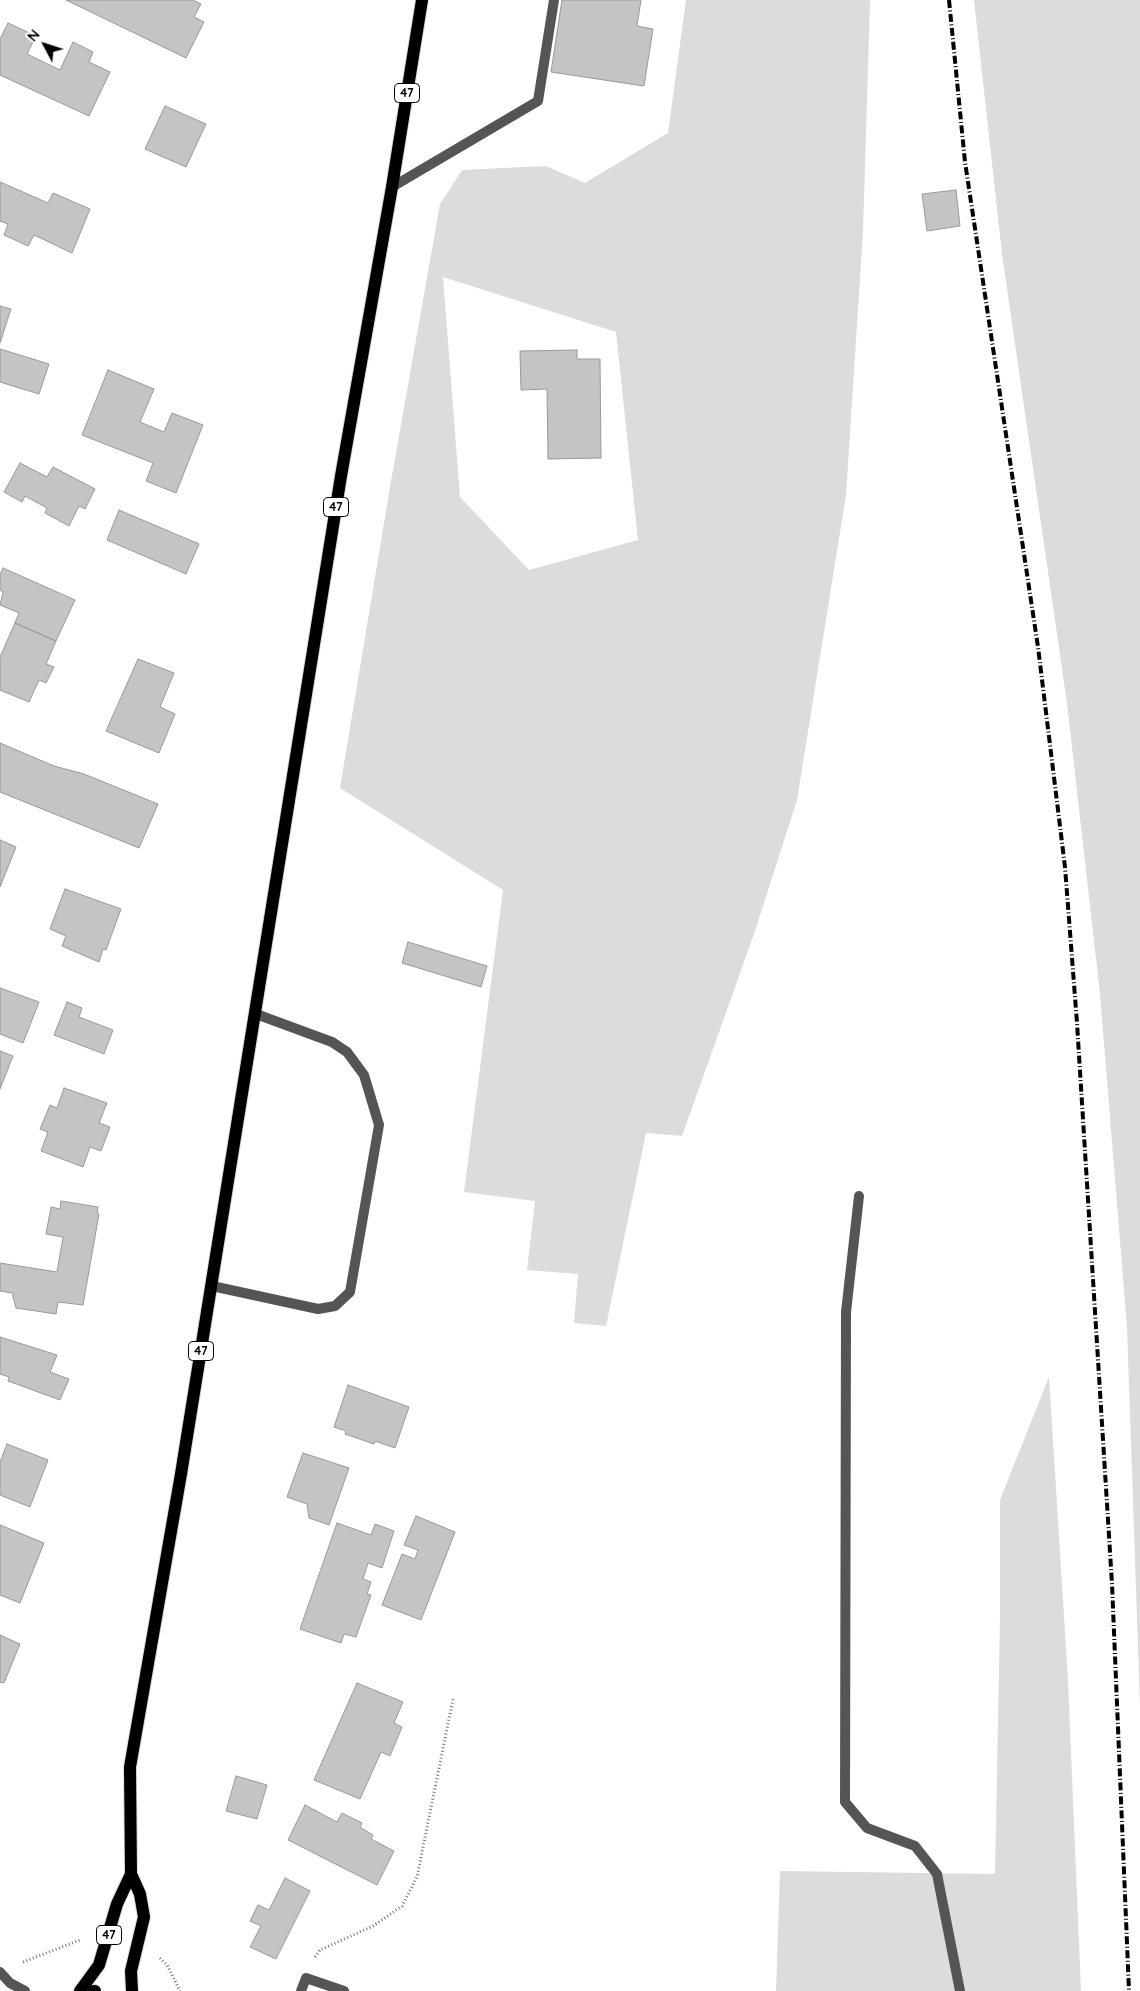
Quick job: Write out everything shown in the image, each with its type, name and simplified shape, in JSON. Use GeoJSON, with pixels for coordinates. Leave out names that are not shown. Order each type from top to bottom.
{"type":"FeatureCollection","features":[{"type":"Feature","properties":{"kind":"main road","name":"47"},"geometry":{"type":"LineString","coordinates":[[132,1991],[131,1971],[144,1917],[142,1900],[131,1874],[130,1767],[212,1286],[339,486],[392,187],[422,0]]}},
{"type":"Feature","properties":{"kind":"main road","name":"47"},"geometry":{"type":"LineString","coordinates":[[80,1991],[99,1965],[117,1904],[131,1874]]}},
{"type":"Feature","properties":{"kind":"street"},"geometry":{"type":"LineString","coordinates":[[392,187],[538,101],[554,0]]}},
{"type":"Feature","properties":{"kind":"street"},"geometry":{"type":"LineString","coordinates":[[212,1286],[318,1309],[335,1306],[350,1292],[380,1125],[364,1075],[347,1052],[332,1042],[256,1014]]}},
{"type":"Feature","properties":{"kind":"street"},"geometry":{"type":"LineString","coordinates":[[859,1196],[846,1312],[845,1802],[867,1828],[915,1846],[937,1874],[960,1991]]}},
{"type":"Feature","properties":{"kind":"street"},"geometry":{"type":"LineString","coordinates":[[0,1972],[10,1983],[25,1991]]}},
{"type":"Feature","properties":{"kind":"street"},"geometry":{"type":"LineString","coordinates":[[301,1991],[306,1978],[344,1991]]}},
{"type":"Feature","properties":{"kind":"path"},"geometry":{"type":"LineString","coordinates":[[306,1978],[320,1950],[373,1926],[402,1906],[417,1877],[454,1699]]}},
{"type":"Feature","properties":{"kind":"shaded area"},"geometry":{"type":"Polygon","coordinates":[[[686,0],[870,0],[863,232],[846,495],[797,800],[754,934],[682,1136],[646,1133],[606,1326],[574,1323],[578,1274],[527,1270],[535,1201],[464,1192],[503,890],[340,788],[390,487],[440,204],[462,170],[546,166],[585,183],[668,133],[686,0]],[[443,277],[460,497],[529,570],[638,540],[616,332],[443,277]]]}},
{"type":"Feature","properties":{"kind":"shaded area"},"geometry":{"type":"Polygon","coordinates":[[[974,0],[1140,0],[1140,1706],[1127,1327],[1100,994],[1067,703],[1002,254],[974,0]]]}},
{"type":"Feature","properties":{"kind":"shaded area"},"geometry":{"type":"Polygon","coordinates":[[[1049,1377],[1068,1681],[1081,1991],[776,1991],[780,1871],[995,1874],[1000,1617],[1000,1500],[1049,1377]]]}},
{"type":"Feature","properties":{"kind":"building"},"geometry":{"type":"Polygon","coordinates":[[[66,0],[193,0],[201,4],[194,17],[204,22],[186,58],[66,0]]]}},
{"type":"Feature","properties":{"kind":"building"},"geometry":{"type":"Polygon","coordinates":[[[562,0],[641,0],[637,26],[653,29],[644,86],[551,72],[562,0]]]}},
{"type":"Feature","properties":{"kind":"building"},"geometry":{"type":"Polygon","coordinates":[[[8,23],[36,36],[27,54],[60,70],[73,42],[93,52],[89,62],[110,72],[89,116],[0,75],[0,39],[8,23]]]}},
{"type":"Feature","properties":{"kind":"building"},"geometry":{"type":"Polygon","coordinates":[[[165,106],[206,124],[186,167],[145,149],[165,106]]]}},
{"type":"Feature","properties":{"kind":"building"},"geometry":{"type":"Polygon","coordinates":[[[0,182],[48,203],[53,193],[90,209],[72,253],[34,235],[28,246],[4,235],[8,224],[0,221],[0,182]]]}},
{"type":"Feature","properties":{"kind":"building"},"geometry":{"type":"Polygon","coordinates":[[[956,190],[960,226],[927,231],[922,194],[956,190]]]}},
{"type":"Feature","properties":{"kind":"building"},"geometry":{"type":"Polygon","coordinates":[[[0,306],[11,309],[0,343],[0,306]]]}},
{"type":"Feature","properties":{"kind":"building"},"geometry":{"type":"Polygon","coordinates":[[[0,349],[49,364],[39,394],[0,382],[0,349]]]}},
{"type":"Feature","properties":{"kind":"building"},"geometry":{"type":"Polygon","coordinates":[[[577,350],[577,359],[600,359],[601,458],[548,459],[547,389],[521,390],[520,351],[577,350]]]}},
{"type":"Feature","properties":{"kind":"building"},"geometry":{"type":"Polygon","coordinates":[[[108,370],[154,389],[140,422],[164,432],[172,413],[203,425],[176,493],[146,481],[153,463],[82,435],[108,370]]]}},
{"type":"Feature","properties":{"kind":"building"},"geometry":{"type":"Polygon","coordinates":[[[20,463],[47,477],[53,467],[95,489],[85,509],[79,506],[69,526],[45,513],[47,508],[25,496],[22,502],[4,492],[20,463]]]}},
{"type":"Feature","properties":{"kind":"building"},"geometry":{"type":"Polygon","coordinates":[[[119,510],[199,544],[186,574],[107,540],[119,510]]]}},
{"type":"Feature","properties":{"kind":"building"},"geometry":{"type":"Polygon","coordinates":[[[3,568],[75,600],[56,641],[15,623],[19,613],[0,605],[3,592],[0,590],[0,575],[3,568]]]}},
{"type":"Feature","properties":{"kind":"building"},"geometry":{"type":"Polygon","coordinates":[[[15,623],[56,641],[46,664],[54,667],[46,683],[39,680],[29,702],[0,690],[0,657],[15,623]]]}},
{"type":"Feature","properties":{"kind":"building"},"geometry":{"type":"Polygon","coordinates":[[[138,659],[174,673],[160,707],[175,714],[159,753],[106,731],[138,659]]]}},
{"type":"Feature","properties":{"kind":"building"},"geometry":{"type":"Polygon","coordinates":[[[0,743],[54,766],[84,774],[158,804],[139,848],[0,792],[0,743]]]}},
{"type":"Feature","properties":{"kind":"building"},"geometry":{"type":"Polygon","coordinates":[[[0,840],[16,847],[0,887],[0,840]]]}},
{"type":"Feature","properties":{"kind":"building"},"geometry":{"type":"Polygon","coordinates":[[[65,889],[121,909],[106,950],[103,949],[99,962],[62,946],[66,936],[50,929],[65,889]]]}},
{"type":"Feature","properties":{"kind":"building"},"geometry":{"type":"Polygon","coordinates":[[[408,942],[487,966],[481,987],[402,963],[408,942]]]}},
{"type":"Feature","properties":{"kind":"building"},"geometry":{"type":"Polygon","coordinates":[[[0,988],[39,1002],[23,1043],[0,1034],[0,988]]]}},
{"type":"Feature","properties":{"kind":"building"},"geometry":{"type":"Polygon","coordinates":[[[67,1002],[82,1008],[79,1017],[113,1030],[104,1054],[54,1035],[67,1002]]]}},
{"type":"Feature","properties":{"kind":"building"},"geometry":{"type":"Polygon","coordinates":[[[0,1051],[13,1056],[0,1089],[0,1051]]]}},
{"type":"Feature","properties":{"kind":"building"},"geometry":{"type":"Polygon","coordinates":[[[64,1088],[107,1103],[99,1123],[110,1127],[101,1151],[90,1147],[83,1167],[41,1151],[48,1132],[40,1129],[50,1105],[57,1108],[64,1088]]]}},
{"type":"Feature","properties":{"kind":"building"},"geometry":{"type":"Polygon","coordinates":[[[61,1201],[98,1207],[97,1213],[99,1214],[83,1305],[58,1302],[56,1314],[16,1308],[12,1293],[0,1291],[0,1263],[57,1272],[63,1237],[46,1234],[51,1207],[60,1209],[61,1201]]]}},
{"type":"Feature","properties":{"kind":"building"},"geometry":{"type":"Polygon","coordinates":[[[0,1337],[57,1355],[50,1372],[69,1379],[60,1400],[8,1381],[9,1377],[0,1374],[0,1337]]]}},
{"type":"Feature","properties":{"kind":"building"},"geometry":{"type":"Polygon","coordinates":[[[348,1385],[409,1407],[395,1448],[375,1441],[374,1444],[345,1434],[346,1431],[334,1427],[348,1385]]]}},
{"type":"Feature","properties":{"kind":"building"},"geometry":{"type":"Polygon","coordinates":[[[7,1444],[48,1460],[30,1507],[0,1495],[0,1462],[7,1444]]]}},
{"type":"Feature","properties":{"kind":"building"},"geometry":{"type":"Polygon","coordinates":[[[303,1453],[349,1468],[329,1525],[309,1518],[307,1504],[287,1497],[303,1453]]]}},
{"type":"Feature","properties":{"kind":"building"},"geometry":{"type":"Polygon","coordinates":[[[416,1516],[455,1532],[421,1620],[382,1605],[402,1554],[415,1559],[418,1550],[404,1545],[416,1516]]]}},
{"type":"Feature","properties":{"kind":"building"},"geometry":{"type":"Polygon","coordinates":[[[337,1523],[371,1535],[375,1524],[394,1531],[382,1568],[368,1563],[363,1579],[371,1582],[367,1594],[371,1595],[356,1637],[344,1634],[341,1643],[300,1629],[337,1523]]]}},
{"type":"Feature","properties":{"kind":"building"},"geometry":{"type":"Polygon","coordinates":[[[0,1525],[44,1543],[20,1603],[0,1595],[0,1525]]]}},
{"type":"Feature","properties":{"kind":"building"},"geometry":{"type":"Polygon","coordinates":[[[0,1635],[20,1644],[4,1683],[0,1682],[0,1635]]]}},
{"type":"Feature","properties":{"kind":"building"},"geometry":{"type":"Polygon","coordinates":[[[357,1683],[403,1702],[394,1723],[402,1727],[390,1756],[381,1752],[360,1799],[314,1780],[357,1683]]]}},
{"type":"Feature","properties":{"kind":"building"},"geometry":{"type":"Polygon","coordinates":[[[236,1776],[267,1785],[257,1819],[226,1811],[236,1776]]]}},
{"type":"Feature","properties":{"kind":"building"},"geometry":{"type":"Polygon","coordinates":[[[305,1805],[337,1822],[342,1813],[362,1823],[360,1827],[373,1835],[371,1839],[394,1851],[377,1885],[288,1840],[305,1805]]]}},
{"type":"Feature","properties":{"kind":"building"},"geometry":{"type":"Polygon","coordinates":[[[285,1878],[310,1891],[276,1959],[250,1947],[261,1926],[250,1921],[258,1905],[269,1910],[285,1878]]]}},
{"type":"Feature","properties":{"kind":"railway"},"geometry":{"type":"LineString","coordinates":[[949,0],[965,162],[1038,647],[1065,867],[1077,1023],[1112,1584],[1129,1991]]}}]}
